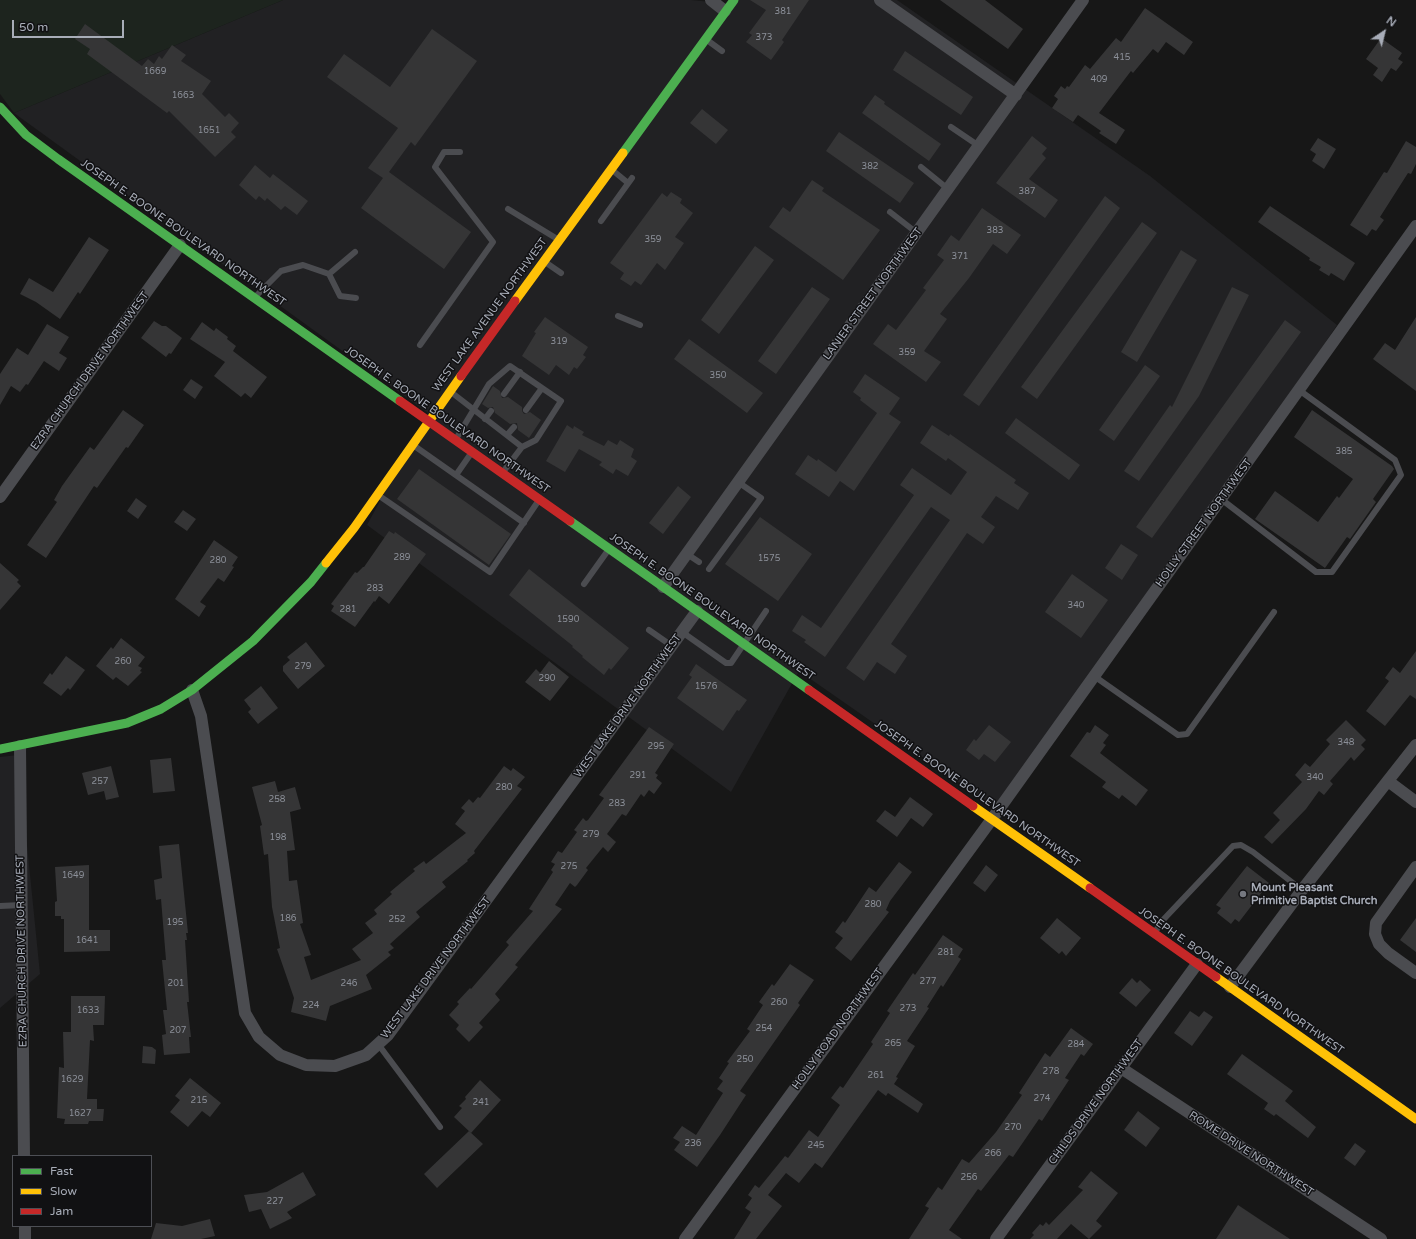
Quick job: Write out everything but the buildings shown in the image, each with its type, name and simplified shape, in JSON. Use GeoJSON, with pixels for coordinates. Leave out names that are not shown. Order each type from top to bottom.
{"type":"FeatureCollection","features":[{"type":"Feature","properties":{"kind":"main road","name":"WEST LAKE AVENUE NORTHWEST"},"geometry":{"type":"LineString","coordinates":[[0,749],[127,723],[161,709],[192,690],[253,641],[311,582],[354,528],[449,391],[734,0]]}},
{"type":"Feature","properties":{"kind":"main road","name":"JOSEPH E. BOONE BOULEVARD NORTHWEST"},"geometry":{"type":"LineString","coordinates":[[0,107],[33,140],[1416,1120]]}},
{"type":"Feature","properties":{"kind":"street"},"geometry":{"type":"LineString","coordinates":[[711,0],[725,11]]}},
{"type":"Feature","properties":{"kind":"street"},"geometry":{"type":"LineString","coordinates":[[880,0],[1016,95]]}},
{"type":"Feature","properties":{"kind":"street","name":"LANIER STREET NORTHWEST"},"geometry":{"type":"LineString","coordinates":[[663,587],[1083,0]]}},
{"type":"Feature","properties":{"kind":"street","name":"HOLLY STREET NORTHWEST"},"geometry":{"type":"LineString","coordinates":[[992,819],[1416,226]]}},
{"type":"Feature","properties":{"kind":"street","name":"EZRA CHURCH DRIVE NORTHWEST"},"geometry":{"type":"LineString","coordinates":[[0,497],[180,245]]}},
{"type":"Feature","properties":{"kind":"street","name":"WEST LAKE DRIVE NORTHWEST"},"geometry":{"type":"LineString","coordinates":[[192,690],[201,716],[245,1013],[259,1037],[280,1055],[306,1065],[335,1066],[366,1055],[388,1036],[697,611]]}},
{"type":"Feature","properties":{"kind":"street"},"geometry":{"type":"LineString","coordinates":[[1230,987],[1302,890],[1416,745]]}},
{"type":"Feature","properties":{"kind":"street","name":"EZRA CHURCH DRIVE NORTHWEST"},"geometry":{"type":"LineString","coordinates":[[20,746],[24,1155]]}},
{"type":"Feature","properties":{"kind":"street"},"geometry":{"type":"LineString","coordinates":[[1388,781],[1416,802]]}},
{"type":"Feature","properties":{"kind":"street","name":"HOLLY ROAD NORTHWEST"},"geometry":{"type":"LineString","coordinates":[[684,1239],[992,819]]}},
{"type":"Feature","properties":{"kind":"street"},"geometry":{"type":"LineString","coordinates":[[1416,867],[1412,883],[1376,923],[1375,934],[1380,944],[1388,953],[1416,973]]}},
{"type":"Feature","properties":{"kind":"street","name":"CHILDS DRIVE NORTHWEST"},"geometry":{"type":"LineString","coordinates":[[996,1239],[1197,964]]}},
{"type":"Feature","properties":{"kind":"street","name":"ROME DRIVE NORTHWEST"},"geometry":{"type":"LineString","coordinates":[[1121,1068],[1381,1239]]}},
{"type":"Feature","properties":{"kind":"street"},"geometry":{"type":"LineString","coordinates":[[25,1227],[25,1239]]}},
{"type":"Feature","properties":{"kind":"lane"},"geometry":{"type":"LineString","coordinates":[[705,39],[722,51]]}},
{"type":"Feature","properties":{"kind":"lane"},"geometry":{"type":"LineString","coordinates":[[951,127],[979,146]]}},
{"type":"Feature","properties":{"kind":"lane"},"geometry":{"type":"LineString","coordinates":[[420,345],[494,242],[435,167],[444,152],[460,152]]}},
{"type":"Feature","properties":{"kind":"lane"},"geometry":{"type":"LineString","coordinates":[[921,167],[948,189]]}},
{"type":"Feature","properties":{"kind":"lane"},"geometry":{"type":"LineString","coordinates":[[601,221],[630,180],[611,169]]}},
{"type":"Feature","properties":{"kind":"lane"},"geometry":{"type":"LineString","coordinates":[[508,209],[559,240]]}},
{"type":"Feature","properties":{"kind":"lane"},"geometry":{"type":"LineString","coordinates":[[890,212],[917,233]]}},
{"type":"Feature","properties":{"kind":"lane"},"geometry":{"type":"LineString","coordinates":[[329,274],[355,252]]}},
{"type":"Feature","properties":{"kind":"lane"},"geometry":{"type":"LineString","coordinates":[[544,261],[560,273]]}},
{"type":"Feature","properties":{"kind":"lane"},"geometry":{"type":"LineString","coordinates":[[254,298],[281,271],[302,265],[329,274],[340,296],[356,298]]}},
{"type":"Feature","properties":{"kind":"lane"},"geometry":{"type":"LineString","coordinates":[[618,316],[640,325]]}},
{"type":"Feature","properties":{"kind":"lane"},"geometry":{"type":"LineString","coordinates":[[455,440],[488,384],[510,366],[561,401],[536,440],[522,447],[502,473]]}},
{"type":"Feature","properties":{"kind":"lane"},"geometry":{"type":"LineString","coordinates":[[504,394],[520,372]]}},
{"type":"Feature","properties":{"kind":"lane"},"geometry":{"type":"LineString","coordinates":[[526,410],[542,388]]}},
{"type":"Feature","properties":{"kind":"lane"},"geometry":{"type":"LineString","coordinates":[[1221,499],[1316,572],[1332,572],[1337,566],[1401,475],[1395,460],[1299,390]]}},
{"type":"Feature","properties":{"kind":"lane"},"geometry":{"type":"LineString","coordinates":[[449,391],[522,447]]}},
{"type":"Feature","properties":{"kind":"lane"},"geometry":{"type":"LineString","coordinates":[[485,419],[491,411]]}},
{"type":"Feature","properties":{"kind":"lane"},"geometry":{"type":"LineString","coordinates":[[507,436],[514,427]]}},
{"type":"Feature","properties":{"kind":"lane"},"geometry":{"type":"LineString","coordinates":[[412,444],[524,524]]}},
{"type":"Feature","properties":{"kind":"lane"},"geometry":{"type":"LineString","coordinates":[[456,475],[472,452]]}},
{"type":"Feature","properties":{"kind":"lane"},"geometry":{"type":"LineString","coordinates":[[709,569],[760,498],[738,482]]}},
{"type":"Feature","properties":{"kind":"lane"},"geometry":{"type":"LineString","coordinates":[[377,494],[490,572],[540,500]]}},
{"type":"Feature","properties":{"kind":"lane"},"geometry":{"type":"LineString","coordinates":[[584,584],[609,549]]}},
{"type":"Feature","properties":{"kind":"lane"},"geometry":{"type":"LineString","coordinates":[[687,554],[699,562]]}},
{"type":"Feature","properties":{"kind":"lane"},"geometry":{"type":"LineString","coordinates":[[682,632],[726,663],[731,663],[766,611]]}},
{"type":"Feature","properties":{"kind":"lane"},"geometry":{"type":"LineString","coordinates":[[1094,676],[1178,735],[1187,734],[1274,612]]}},
{"type":"Feature","properties":{"kind":"lane"},"geometry":{"type":"LineString","coordinates":[[648,630],[672,646]]}},
{"type":"Feature","properties":{"kind":"lane"},"geometry":{"type":"LineString","coordinates":[[1154,934],[1163,920],[1233,846],[1241,845],[1254,852],[1302,890]]}},
{"type":"Feature","properties":{"kind":"lane"},"geometry":{"type":"LineString","coordinates":[[0,906],[22,905]]}},
{"type":"Feature","properties":{"kind":"lane"},"geometry":{"type":"LineString","coordinates":[[378,1044],[440,1127]]}},
{"type":"Feature","properties":{"kind":"shaded area"},"geometry":{"type":"Polygon","coordinates":[[[0,0],[283,0],[14,113],[0,94],[0,0]]]}},
{"type":"Feature","properties":{"kind":"shaded area"},"geometry":{"type":"Polygon","coordinates":[[[283,0],[691,0],[732,4],[737,0],[897,0],[1150,176],[1337,325],[1199,532],[1003,813],[799,671],[731,792],[367,525],[428,413],[14,113],[283,0]]]}},
{"type":"Feature","properties":{"kind":"shaded area"},"geometry":{"type":"Polygon","coordinates":[[[18,755],[40,974],[0,1008],[0,757],[18,755]]]}},
{"type":"Feature","properties":{"kind":"traffic: fast"},"geometry":{"type":"LineString","coordinates":[[623,153],[734,0]]}},
{"type":"Feature","properties":{"kind":"traffic: fast"},"geometry":{"type":"LineString","coordinates":[[0,107],[26,135],[58,159],[400,401]]}},
{"type":"Feature","properties":{"kind":"traffic: fast"},"geometry":{"type":"LineString","coordinates":[[570,521],[809,690]]}},
{"type":"Feature","properties":{"kind":"traffic: fast"},"geometry":{"type":"LineString","coordinates":[[0,749],[127,723],[161,709],[192,690],[253,641],[311,582],[326,563]]}},
{"type":"Feature","properties":{"kind":"traffic: slow"},"geometry":{"type":"LineString","coordinates":[[515,301],[623,153]]}},
{"type":"Feature","properties":{"kind":"traffic: slow"},"geometry":{"type":"LineString","coordinates":[[326,563],[354,528],[461,376]]}},
{"type":"Feature","properties":{"kind":"traffic: slow"},"geometry":{"type":"LineString","coordinates":[[973,806],[1090,888]]}},
{"type":"Feature","properties":{"kind":"traffic: slow"},"geometry":{"type":"LineString","coordinates":[[1216,977],[1416,1119]]}},
{"type":"Feature","properties":{"kind":"traffic: jam"},"geometry":{"type":"LineString","coordinates":[[461,376],[515,301]]}},
{"type":"Feature","properties":{"kind":"traffic: jam"},"geometry":{"type":"LineString","coordinates":[[400,401],[570,521]]}},
{"type":"Feature","properties":{"kind":"traffic: jam"},"geometry":{"type":"LineString","coordinates":[[809,690],[973,806]]}},
{"type":"Feature","properties":{"kind":"traffic: jam"},"geometry":{"type":"LineString","coordinates":[[1090,888],[1216,977]]}},
{"type":"Feature","properties":{"kind":"place","name":"Mount Pleasant Primitive Baptist Church"},"geometry":{"type":"Point","coordinates":[1243,894]}}]}
